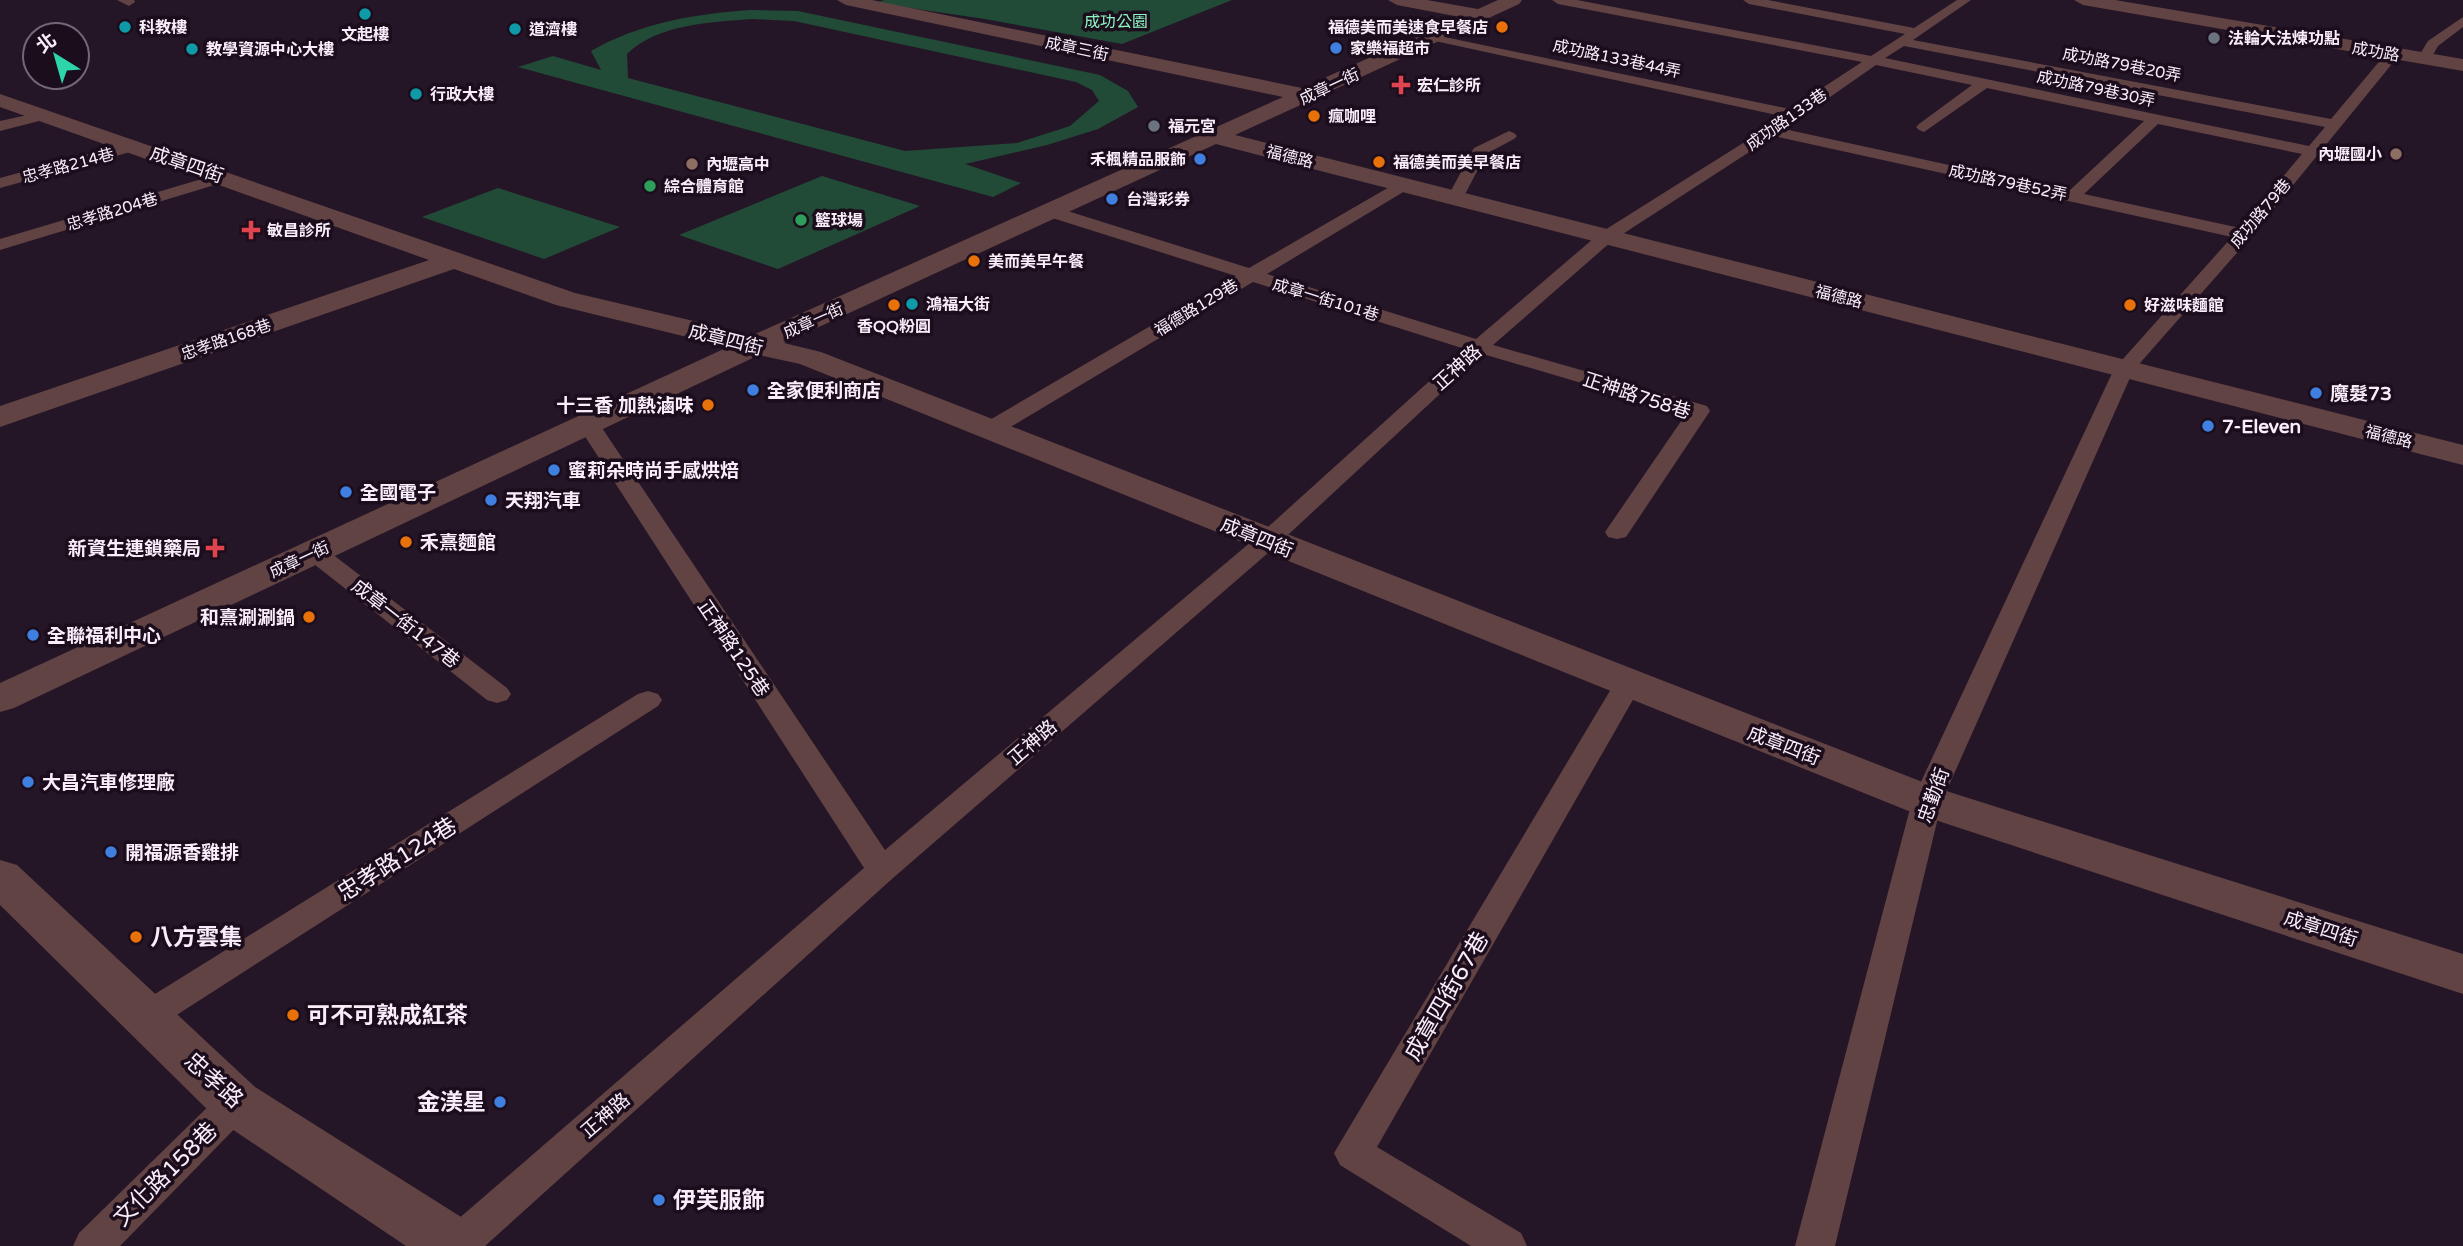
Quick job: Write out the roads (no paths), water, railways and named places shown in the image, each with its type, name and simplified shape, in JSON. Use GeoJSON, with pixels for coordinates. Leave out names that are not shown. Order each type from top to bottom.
{"type":"FeatureCollection","features":[{"type":"Feature","properties":{"kind":"street","name":"成章三街"},"geometry":{"type":"LineString","coordinates":[[849,0],[1308,96]]}},
{"type":"Feature","properties":{"kind":"street"},"geometry":{"type":"LineString","coordinates":[[1397,0],[1479,15]]}},
{"type":"Feature","properties":{"kind":"street","name":"成章一街"},"geometry":{"type":"LineString","coordinates":[[0,699],[754,346],[1308,96],[1513,0]]}},
{"type":"Feature","properties":{"kind":"street","name":"成功路"},"geometry":{"type":"LineString","coordinates":[[2083,0],[2129,4],[2463,65]]}},
{"type":"Feature","properties":{"kind":"street","name":"成章四街"},"geometry":{"type":"LineString","coordinates":[[0,100],[566,299],[810,358],[1927,801],[2463,974]]}},
{"type":"Feature","properties":{"kind":"street","name":"福德路"},"geometry":{"type":"LineString","coordinates":[[1216,137],[2463,455]]}},
{"type":"Feature","properties":{"kind":"street","name":"忠孝路168巷"},"geometry":{"type":"LineString","coordinates":[[0,417],[453,260]]}},
{"type":"Feature","properties":{"kind":"street","name":"忠孝路"},"geometry":{"type":"LineString","coordinates":[[0,877],[236,1103],[456,1246]]}},
{"type":"Feature","properties":{"kind":"lane","name":"成功路79巷30弄"},"geometry":{"type":"LineString","coordinates":[[1558,0],[1873,60],[2312,151]]}},
{"type":"Feature","properties":{"kind":"lane"},"geometry":{"type":"LineString","coordinates":[[1749,0],[1917,32]]}},
{"type":"Feature","properties":{"kind":"lane","name":"成功路133巷"},"geometry":{"type":"LineString","coordinates":[[1606,237],[1772,131],[1792,114],[1965,0]]}},
{"type":"Feature","properties":{"kind":"lane"},"geometry":{"type":"LineString","coordinates":[[2424,59],[2433,44],[2463,21]]}},
{"type":"Feature","properties":{"kind":"lane","name":"成功路133巷44弄"},"geometry":{"type":"LineString","coordinates":[[1435,37],[1792,114]]}},
{"type":"Feature","properties":{"kind":"lane","name":"成功路79巷20弄"},"geometry":{"type":"LineString","coordinates":[[1902,42],[2334,124]]}},
{"type":"Feature","properties":{"kind":"lane","name":"成功路79巷"},"geometry":{"type":"LineString","coordinates":[[2123,369],[2245,234],[2393,54]]}},
{"type":"Feature","properties":{"kind":"lane"},"geometry":{"type":"LineString","coordinates":[[1924,127],[1984,83]]}},
{"type":"Feature","properties":{"kind":"lane"},"geometry":{"type":"LineString","coordinates":[[0,126],[46,115]]}},
{"type":"Feature","properties":{"kind":"lane"},"geometry":{"type":"LineString","coordinates":[[2073,196],[2155,118]]}},
{"type":"Feature","properties":{"kind":"lane","name":"成功路79巷52弄"},"geometry":{"type":"LineString","coordinates":[[1772,131],[2245,234]]}},
{"type":"Feature","properties":{"kind":"lane"},"geometry":{"type":"LineString","coordinates":[[1455,198],[1480,151],[1509,136]]}},
{"type":"Feature","properties":{"kind":"lane","name":"忠孝路214巷"},"geometry":{"type":"LineString","coordinates":[[0,183],[136,146]]}},
{"type":"Feature","properties":{"kind":"lane","name":"忠孝路204巷"},"geometry":{"type":"LineString","coordinates":[[0,244],[225,177]]}},
{"type":"Feature","properties":{"kind":"lane","name":"福德路129巷"},"geometry":{"type":"LineString","coordinates":[[989,430],[1404,185]]}},
{"type":"Feature","properties":{"kind":"lane","name":"成章一街101巷"},"geometry":{"type":"LineString","coordinates":[[1052,212],[1479,347]]}},
{"type":"Feature","properties":{"kind":"lane","name":"正神路"},"geometry":{"type":"LineString","coordinates":[[456,1246],[882,870],[1267,541],[1479,347],[1606,237]]}},
{"type":"Feature","properties":{"kind":"lane","name":"正神路758巷"},"geometry":{"type":"LineString","coordinates":[[1479,347],[1699,411],[1617,532]]}},
{"type":"Feature","properties":{"kind":"lane","name":"忠勤街"},"geometry":{"type":"LineString","coordinates":[[1815,1246],[1927,801],[2123,369]]}},
{"type":"Feature","properties":{"kind":"lane","name":"正神路125巷"},"geometry":{"type":"LineString","coordinates":[[588,424],[882,870]]}},
{"type":"Feature","properties":{"kind":"lane","name":"成章一街147巷"},"geometry":{"type":"LineString","coordinates":[[314,552],[497,694]]}},
{"type":"Feature","properties":{"kind":"lane","name":"成章四街67巷"},"geometry":{"type":"LineString","coordinates":[[1507,1246],[1353,1153],[1629,684]]}},
{"type":"Feature","properties":{"kind":"lane","name":"忠孝路124巷"},"geometry":{"type":"LineString","coordinates":[[146,1017],[648,700]]}},
{"type":"Feature","properties":{"kind":"lane","name":"文化路158巷"},"geometry":{"type":"LineString","coordinates":[[93,1246],[236,1103]]}},
{"type":"Feature","properties":{"kind":"place","name":"文起樓"},"geometry":{"type":"Point","coordinates":[365,14]}},
{"type":"Feature","properties":{"kind":"place","name":"科教樓"},"geometry":{"type":"Point","coordinates":[125,27]}},
{"type":"Feature","properties":{"kind":"place","name":"福德美而美速食早餐店"},"geometry":{"type":"Point","coordinates":[1502,27]}},
{"type":"Feature","properties":{"kind":"place","name":"道濟樓"},"geometry":{"type":"Point","coordinates":[515,29]}},
{"type":"Feature","properties":{"kind":"place","name":"法輪大法煉功點"},"geometry":{"type":"Point","coordinates":[2214,38]}},
{"type":"Feature","properties":{"kind":"place","name":"家樂福超市"},"geometry":{"type":"Point","coordinates":[1336,48]}},
{"type":"Feature","properties":{"kind":"place","name":"教學資源中心大樓"},"geometry":{"type":"Point","coordinates":[192,49]}},
{"type":"Feature","properties":{"kind":"place","name":"宏仁診所"},"geometry":{"type":"Point","coordinates":[1401,85]}},
{"type":"Feature","properties":{"kind":"place","name":"行政大樓"},"geometry":{"type":"Point","coordinates":[416,94]}},
{"type":"Feature","properties":{"kind":"place","name":"瘋咖哩"},"geometry":{"type":"Point","coordinates":[1314,116]}},
{"type":"Feature","properties":{"kind":"place","name":"福元宮"},"geometry":{"type":"Point","coordinates":[1154,126]}},
{"type":"Feature","properties":{"kind":"place","name":"內壢國小"},"geometry":{"type":"Point","coordinates":[2396,154]}},
{"type":"Feature","properties":{"kind":"place","name":"禾楓精品服飾"},"geometry":{"type":"Point","coordinates":[1200,159]}},
{"type":"Feature","properties":{"kind":"place","name":"福德美而美早餐店"},"geometry":{"type":"Point","coordinates":[1379,162]}},
{"type":"Feature","properties":{"kind":"place","name":"內壢高中"},"geometry":{"type":"Point","coordinates":[692,164]}},
{"type":"Feature","properties":{"kind":"place","name":"綜合體育館"},"geometry":{"type":"Point","coordinates":[650,186]}},
{"type":"Feature","properties":{"kind":"place","name":"台灣彩券"},"geometry":{"type":"Point","coordinates":[1112,199]}},
{"type":"Feature","properties":{"kind":"place","name":"籃球場"},"geometry":{"type":"Point","coordinates":[801,220]}},
{"type":"Feature","properties":{"kind":"place","name":"敏昌診所"},"geometry":{"type":"Point","coordinates":[251,230]}},
{"type":"Feature","properties":{"kind":"place","name":"美而美早午餐"},"geometry":{"type":"Point","coordinates":[974,261]}},
{"type":"Feature","properties":{"kind":"place","name":"鴻福大街"},"geometry":{"type":"Point","coordinates":[912,304]}},
{"type":"Feature","properties":{"kind":"place","name":"香QQ粉圓"},"geometry":{"type":"Point","coordinates":[894,305]}},
{"type":"Feature","properties":{"kind":"place","name":"好滋味麵館"},"geometry":{"type":"Point","coordinates":[2130,305]}},
{"type":"Feature","properties":{"kind":"place","name":"全家便利商店"},"geometry":{"type":"Point","coordinates":[753,390]}},
{"type":"Feature","properties":{"kind":"place","name":"魔髮73"},"geometry":{"type":"Point","coordinates":[2316,393]}},
{"type":"Feature","properties":{"kind":"place","name":"十三香 加熱滷味"},"geometry":{"type":"Point","coordinates":[708,405]}},
{"type":"Feature","properties":{"kind":"place","name":"7-Eleven"},"geometry":{"type":"Point","coordinates":[2208,426]}},
{"type":"Feature","properties":{"kind":"place","name":"蜜莉朵時尚手感烘焙"},"geometry":{"type":"Point","coordinates":[554,470]}},
{"type":"Feature","properties":{"kind":"place","name":"全國電子"},"geometry":{"type":"Point","coordinates":[346,492]}},
{"type":"Feature","properties":{"kind":"place","name":"天翔汽車"},"geometry":{"type":"Point","coordinates":[491,500]}},
{"type":"Feature","properties":{"kind":"place","name":"禾熹麵館"},"geometry":{"type":"Point","coordinates":[406,542]}},
{"type":"Feature","properties":{"kind":"place","name":"新資生連鎖藥局"},"geometry":{"type":"Point","coordinates":[215,548]}},
{"type":"Feature","properties":{"kind":"place","name":"和熹涮涮鍋"},"geometry":{"type":"Point","coordinates":[309,617]}},
{"type":"Feature","properties":{"kind":"place","name":"全聯福利中心"},"geometry":{"type":"Point","coordinates":[33,635]}},
{"type":"Feature","properties":{"kind":"place","name":"大昌汽車修理廠"},"geometry":{"type":"Point","coordinates":[28,782]}},
{"type":"Feature","properties":{"kind":"place","name":"開福源香雞排"},"geometry":{"type":"Point","coordinates":[111,852]}},
{"type":"Feature","properties":{"kind":"place","name":"八方雲集"},"geometry":{"type":"Point","coordinates":[136,937]}},
{"type":"Feature","properties":{"kind":"place","name":"可不可熟成紅茶"},"geometry":{"type":"Point","coordinates":[293,1015]}},
{"type":"Feature","properties":{"kind":"place","name":"金渼星"},"geometry":{"type":"Point","coordinates":[500,1102]}},
{"type":"Feature","properties":{"kind":"place","name":"伊芙服飾"},"geometry":{"type":"Point","coordinates":[659,1200]}},
{"type":"Feature","properties":{"kind":"park label","name":"成功公園"},"geometry":{"type":"Point","coordinates":[1116,21]}}]}
